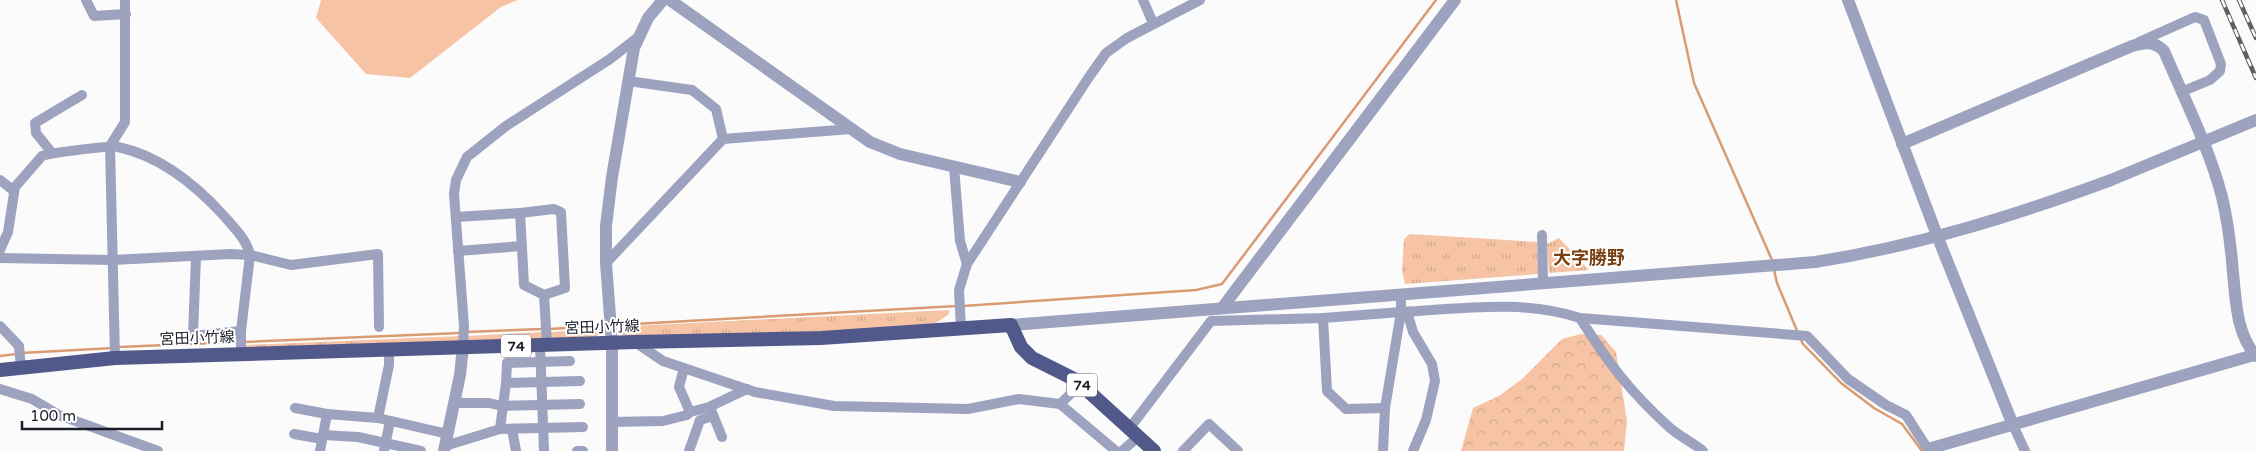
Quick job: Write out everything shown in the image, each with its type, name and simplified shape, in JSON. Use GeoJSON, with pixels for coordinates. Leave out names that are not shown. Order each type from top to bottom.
{"type":"FeatureCollection","features":[{"type":"Feature","properties":{"kind":"main road","name":"宮田小竹線"},"geometry":{"type":"LineString","coordinates":[[0,370],[21,368],[115,350],[241,341],[389,350],[464,337],[545,336],[612,343],[821,338],[1011,325]]}},
{"type":"Feature","properties":{"kind":"main road","name":"74"},"geometry":{"type":"LineString","coordinates":[[1011,325],[1021,347],[1032,358],[1081,384],[1154,451]]}},
{"type":"Feature","properties":{"kind":"street"},"geometry":{"type":"LineString","coordinates":[[86,0],[94,16],[126,14]]}},
{"type":"Feature","properties":{"kind":"street"},"geometry":{"type":"LineString","coordinates":[[115,350],[110,146],[125,122],[125,0]]}},
{"type":"Feature","properties":{"kind":"street"},"geometry":{"type":"LineString","coordinates":[[612,451],[612,343],[606,264],[606,226],[612,177],[637,38],[648,18],[663,0]]}},
{"type":"Feature","properties":{"kind":"street"},"geometry":{"type":"LineString","coordinates":[[670,0],[851,129],[883,149],[954,168],[1020,182]]}},
{"type":"Feature","properties":{"kind":"street"},"geometry":{"type":"LineString","coordinates":[[1143,0],[1152,24]]}},
{"type":"Feature","properties":{"kind":"street"},"geometry":{"type":"LineString","coordinates":[[961,328],[959,290],[967,264],[1106,53],[1127,38],[1200,0]]}},
{"type":"Feature","properties":{"kind":"street"},"geometry":{"type":"LineString","coordinates":[[1222,308],[1455,0]]}},
{"type":"Feature","properties":{"kind":"street"},"geometry":{"type":"LineString","coordinates":[[1848,0],[1938,238],[2025,451]]}},
{"type":"Feature","properties":{"kind":"street"},"geometry":{"type":"LineString","coordinates":[[1902,144],[2132,46],[2195,17],[2204,20],[2221,64],[2220,71],[2210,80],[2182,92]]}},
{"type":"Feature","properties":{"kind":"street"},"geometry":{"type":"LineString","coordinates":[[446,444],[455,403],[464,337],[456,217],[456,180],[467,157],[506,126],[610,59],[637,38]]}},
{"type":"Feature","properties":{"kind":"street"},"geometry":{"type":"LineString","coordinates":[[1122,451],[1212,321],[1324,318],[1404,312],[1524,307],[1558,310],[1580,318],[1807,336],[1837,369],[1854,384],[1906,415],[1927,450],[2255,355],[2242,332],[2236,312],[2228,224],[2222,195],[2182,92],[2164,51],[2158,45],[2150,42],[2132,46]]}},
{"type":"Feature","properties":{"kind":"street"},"geometry":{"type":"LineString","coordinates":[[628,81],[692,90],[716,109],[723,139]]}},
{"type":"Feature","properties":{"kind":"street"},"geometry":{"type":"LineString","coordinates":[[52,153],[36,132],[35,123],[82,95]]}},
{"type":"Feature","properties":{"kind":"street"},"geometry":{"type":"LineString","coordinates":[[1011,325],[1543,282],[1780,266],[1849,257],[1938,238],[2040,206],[2111,180],[2256,120]]}},
{"type":"Feature","properties":{"kind":"street"},"geometry":{"type":"LineString","coordinates":[[606,264],[723,139],[851,129]]}},
{"type":"Feature","properties":{"kind":"street"},"geometry":{"type":"LineString","coordinates":[[0,250],[8,232],[14,191],[42,156],[52,153],[110,146],[135,152],[164,166],[197,187],[236,230],[248,247],[250,255],[241,341],[193,336],[196,256]]}},
{"type":"Feature","properties":{"kind":"street"},"geometry":{"type":"LineString","coordinates":[[954,168],[960,241],[967,264]]}},
{"type":"Feature","properties":{"kind":"street"},"geometry":{"type":"LineString","coordinates":[[0,180],[14,191]]}},
{"type":"Feature","properties":{"kind":"street"},"geometry":{"type":"LineString","coordinates":[[456,217],[554,209],[561,212],[565,288],[544,295],[524,285],[520,213]]}},
{"type":"Feature","properties":{"kind":"street"},"geometry":{"type":"LineString","coordinates":[[1542,238],[1543,282]]}},
{"type":"Feature","properties":{"kind":"street"},"geometry":{"type":"LineString","coordinates":[[458,251],[522,246]]}},
{"type":"Feature","properties":{"kind":"street"},"geometry":{"type":"LineString","coordinates":[[0,258],[112,260],[250,255],[290,265],[378,254],[379,327]]}},
{"type":"Feature","properties":{"kind":"street"},"geometry":{"type":"LineString","coordinates":[[1401,294],[1404,312],[1412,332],[1432,364],[1435,381],[1426,420],[1413,451]]}},
{"type":"Feature","properties":{"kind":"street"},"geometry":{"type":"LineString","coordinates":[[544,295],[545,336],[541,362],[544,451]]}},
{"type":"Feature","properties":{"kind":"street"},"geometry":{"type":"LineString","coordinates":[[1383,451],[1385,408],[1404,312]]}},
{"type":"Feature","properties":{"kind":"street"},"geometry":{"type":"LineString","coordinates":[[1324,318],[1327,391],[1346,409],[1385,408]]}},
{"type":"Feature","properties":{"kind":"street"},"geometry":{"type":"LineString","coordinates":[[1580,318],[1608,363],[1635,395],[1670,428],[1703,451]]}},
{"type":"Feature","properties":{"kind":"street"},"geometry":{"type":"LineString","coordinates":[[0,326],[19,346],[21,368]]}},
{"type":"Feature","properties":{"kind":"street"},"geometry":{"type":"LineString","coordinates":[[635,342],[663,361],[748,389],[834,406],[968,409],[1019,400],[1060,404],[1116,451]]}},
{"type":"Feature","properties":{"kind":"street"},"geometry":{"type":"LineString","coordinates":[[378,418],[389,364],[389,350]]}},
{"type":"Feature","properties":{"kind":"street"},"geometry":{"type":"LineString","coordinates":[[500,429],[507,363],[570,360]]}},
{"type":"Feature","properties":{"kind":"street"},"geometry":{"type":"LineString","coordinates":[[684,368],[679,387],[690,412]]}},
{"type":"Feature","properties":{"kind":"street"},"geometry":{"type":"LineString","coordinates":[[506,384],[580,381]]}},
{"type":"Feature","properties":{"kind":"street"},"geometry":{"type":"LineString","coordinates":[[1060,404],[1081,384]]}},
{"type":"Feature","properties":{"kind":"street"},"geometry":{"type":"LineString","coordinates":[[0,389],[32,399],[59,415],[158,451]]}},
{"type":"Feature","properties":{"kind":"street"},"geometry":{"type":"LineString","coordinates":[[689,451],[700,420],[748,389]]}},
{"type":"Feature","properties":{"kind":"street"},"geometry":{"type":"LineString","coordinates":[[455,403],[489,403],[502,406],[580,404]]}},
{"type":"Feature","properties":{"kind":"street"},"geometry":{"type":"LineString","coordinates":[[295,408],[327,414],[378,418],[446,444],[500,429],[583,427]]}},
{"type":"Feature","properties":{"kind":"street"},"geometry":{"type":"LineString","coordinates":[[612,422],[663,421],[687,416],[690,412],[711,412]]}},
{"type":"Feature","properties":{"kind":"street"},"geometry":{"type":"LineString","coordinates":[[711,412],[722,437]]}},
{"type":"Feature","properties":{"kind":"street"},"geometry":{"type":"LineString","coordinates":[[320,451],[327,414]]}},
{"type":"Feature","properties":{"kind":"street"},"geometry":{"type":"LineString","coordinates":[[385,447],[390,421]]}},
{"type":"Feature","properties":{"kind":"street"},"geometry":{"type":"LineString","coordinates":[[1184,451],[1209,424],[1238,451]]}},
{"type":"Feature","properties":{"kind":"street"},"geometry":{"type":"LineString","coordinates":[[512,428],[516,451]]}},
{"type":"Feature","properties":{"kind":"street"},"geometry":{"type":"LineString","coordinates":[[294,434],[322,437],[358,437],[385,447],[420,451]]}},
{"type":"Feature","properties":{"kind":"street"},"geometry":{"type":"LineString","coordinates":[[577,451],[583,451]]}},
{"type":"Feature","properties":{"kind":"green space"},"geometry":{"type":"Polygon","coordinates":[[[321,0],[518,0],[501,7],[410,78],[366,74],[316,18],[321,0]]]}},
{"type":"Feature","properties":{"kind":"green space"},"geometry":{"type":"Polygon","coordinates":[[[1410,234],[1537,242],[1538,274],[1405,284],[1402,271],[1404,239],[1410,234]]]}},
{"type":"Feature","properties":{"kind":"green space"},"geometry":{"type":"Polygon","coordinates":[[[1559,238],[1589,270],[1549,273],[1547,244],[1559,238]]]}},
{"type":"Feature","properties":{"kind":"green space"},"geometry":{"type":"Polygon","coordinates":[[[949,310],[949,314],[936,323],[881,330],[625,337],[620,332],[620,327],[630,330],[633,326],[949,310]]]}},
{"type":"Feature","properties":{"kind":"green space"},"geometry":{"type":"Polygon","coordinates":[[[601,329],[601,333],[593,339],[553,341],[550,332],[601,329]]]}},
{"type":"Feature","properties":{"kind":"green space"},"geometry":{"type":"Polygon","coordinates":[[[544,332],[542,341],[470,343],[467,336],[544,332]]]}},
{"type":"Feature","properties":{"kind":"green space"},"geometry":{"type":"Polygon","coordinates":[[[1581,334],[1601,335],[1616,352],[1627,421],[1624,451],[1461,451],[1473,408],[1499,396],[1522,379],[1562,339],[1581,334]]]}},
{"type":"Feature","properties":{"kind":"green space"},"geometry":{"type":"Polygon","coordinates":[[[461,336],[458,344],[248,351],[245,345],[461,336]]]}},
{"type":"Feature","properties":{"kind":"waterway"},"geometry":{"type":"LineString","coordinates":[[963,306],[1196,290],[1222,284],[1436,0]]}},
{"type":"Feature","properties":{"kind":"waterway"},"geometry":{"type":"LineString","coordinates":[[1676,0],[1694,83],[1772,260]]}},
{"type":"Feature","properties":{"kind":"waterway"},"geometry":{"type":"LineString","coordinates":[[1774,270],[1777,283],[1798,333]]}},
{"type":"Feature","properties":{"kind":"waterway"},"geometry":{"type":"LineString","coordinates":[[616,325],[957,306]]}},
{"type":"Feature","properties":{"kind":"waterway"},"geometry":{"type":"LineString","coordinates":[[548,329],[608,326]]}},
{"type":"Feature","properties":{"kind":"waterway"},"geometry":{"type":"LineString","coordinates":[[466,332],[543,329]]}},
{"type":"Feature","properties":{"kind":"waterway"},"geometry":{"type":"LineString","coordinates":[[243,342],[460,333]]}},
{"type":"Feature","properties":{"kind":"waterway"},"geometry":{"type":"LineString","coordinates":[[1800,338],[1803,344],[1841,383],[1874,408],[1902,424],[1922,451]]}},
{"type":"Feature","properties":{"kind":"waterway"},"geometry":{"type":"LineString","coordinates":[[119,347],[238,342]]}},
{"type":"Feature","properties":{"kind":"waterway"},"geometry":{"type":"LineString","coordinates":[[21,353],[113,348]]}},
{"type":"Feature","properties":{"kind":"waterway"},"geometry":{"type":"LineString","coordinates":[[0,356],[16,354]]}},
{"type":"Feature","properties":{"kind":"railway"},"geometry":{"type":"LineString","coordinates":[[2222,0],[2256,78]]}},
{"type":"Feature","properties":{"kind":"railway"},"geometry":{"type":"LineString","coordinates":[[2239,0],[2256,38]]}},
{"type":"Feature","properties":{"kind":"district","name":"大字勝野"},"geometry":{"type":"Point","coordinates":[1589,258]}}]}
